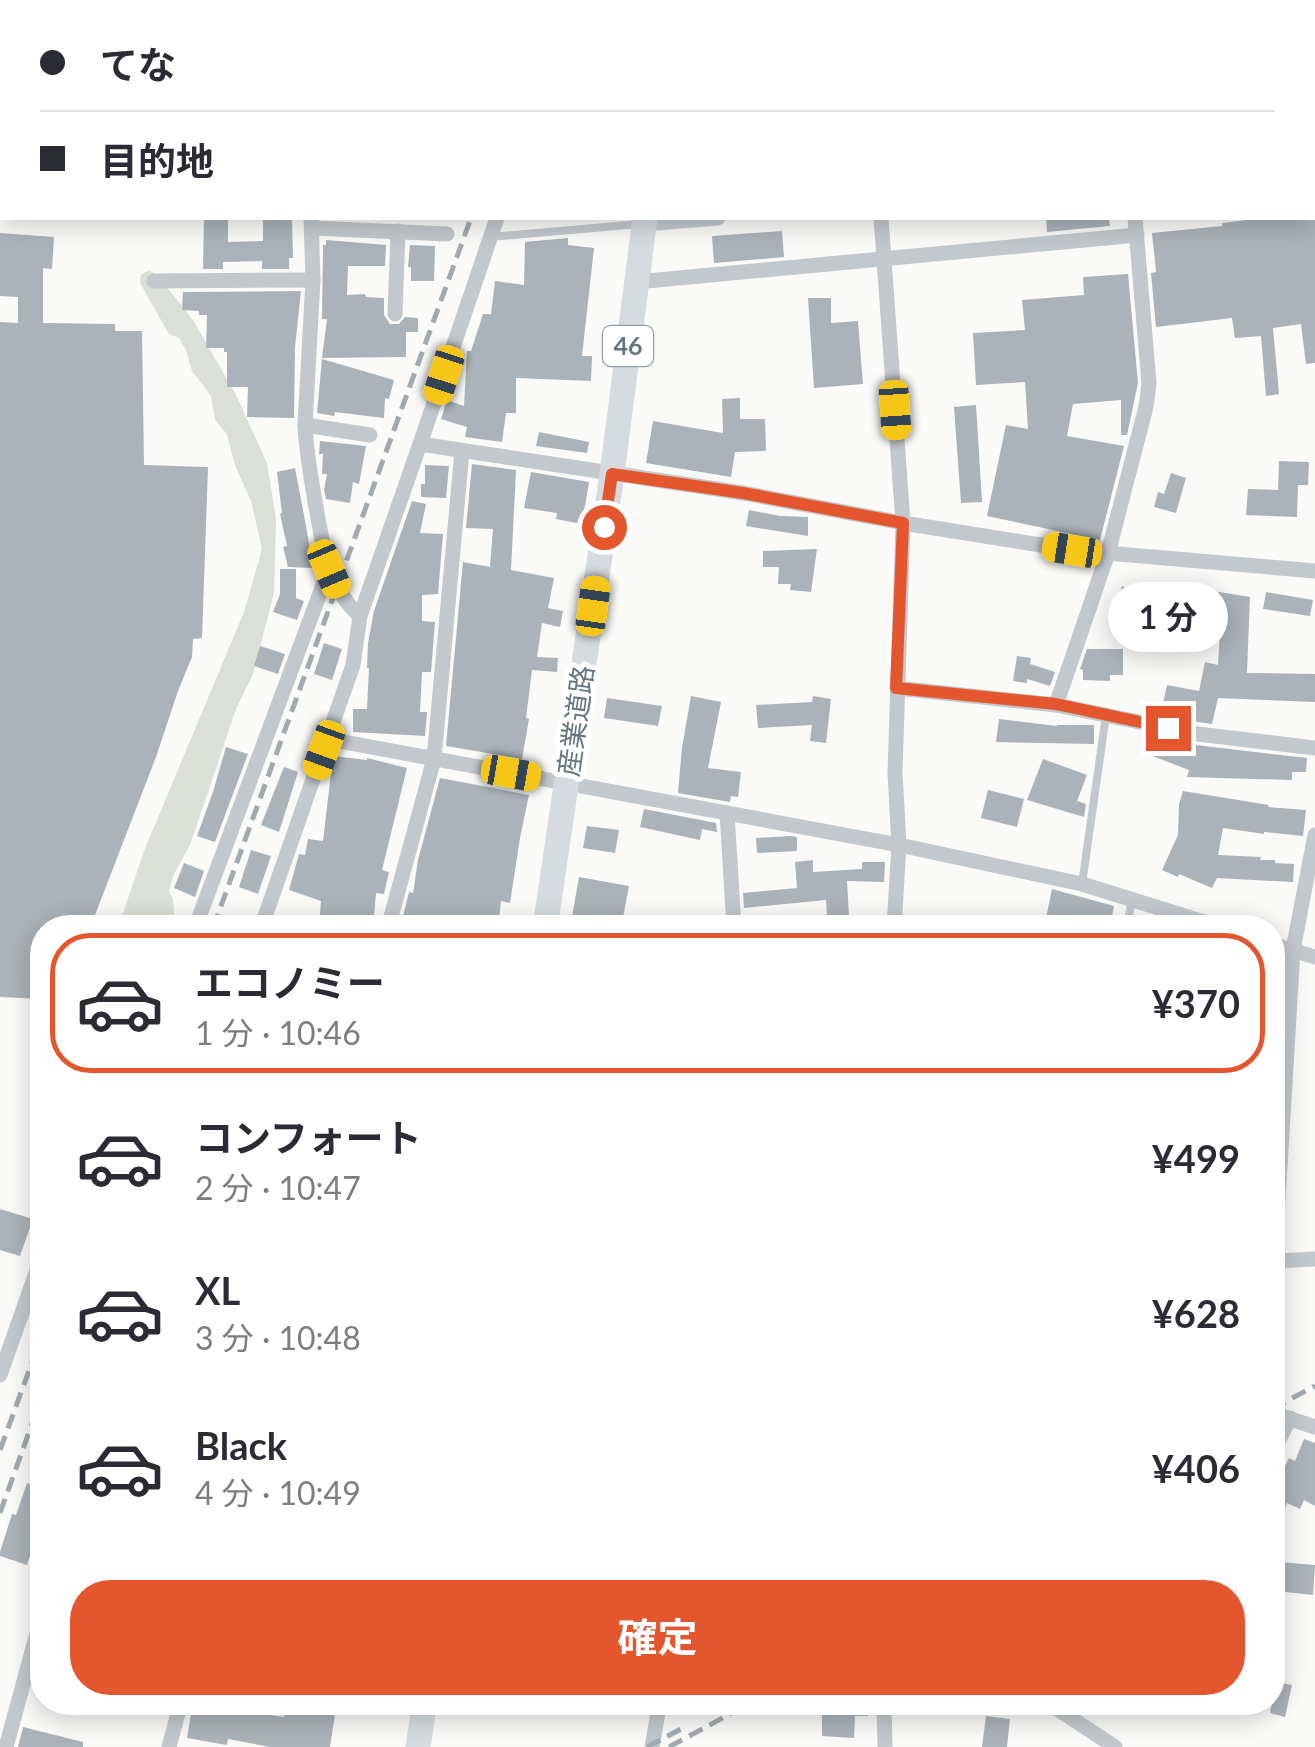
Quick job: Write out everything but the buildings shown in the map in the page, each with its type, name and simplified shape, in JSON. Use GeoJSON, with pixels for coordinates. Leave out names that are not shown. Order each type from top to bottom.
{"type":"FeatureCollection","features":[{"type":"Feature","properties":{"kind":"main road","name":"産業道路"},"geometry":{"type":"LineString","coordinates":[[546,915],[612,474],[645,221]]}},
{"type":"Feature","properties":{"kind":"main road"},"geometry":{"type":"LineString","coordinates":[[418,1747],[423,1715]]}},
{"type":"Feature","properties":{"kind":"street"},"geometry":{"type":"LineString","coordinates":[[266,915],[353,665],[360,616],[496,220]]}},
{"type":"Feature","properties":{"kind":"street"},"geometry":{"type":"LineString","coordinates":[[881,220],[903,523],[896,688],[899,845],[895,915]]}},
{"type":"Feature","properties":{"kind":"street"},"geometry":{"type":"LineString","coordinates":[[1056,704],[1108,553],[1146,407],[1149,383],[1135,220]]}},
{"type":"Feature","properties":{"kind":"street"},"geometry":{"type":"LineString","coordinates":[[360,616],[348,605],[329,569],[306,448],[314,280],[312,223],[447,234]]}},
{"type":"Feature","properties":{"kind":"street"},"geometry":{"type":"LineString","coordinates":[[395,314],[398,232]]}},
{"type":"Feature","properties":{"kind":"street"},"geometry":{"type":"LineString","coordinates":[[636,282],[1137,235]]}},
{"type":"Feature","properties":{"kind":"street"},"geometry":{"type":"LineString","coordinates":[[154,280],[314,280]]}},
{"type":"Feature","properties":{"kind":"street"},"geometry":{"type":"LineString","coordinates":[[305,424],[370,435]]}},
{"type":"Feature","properties":{"kind":"street"},"geometry":{"type":"LineString","coordinates":[[420,444],[743,493],[1072,550],[1315,571]]}},
{"type":"Feature","properties":{"kind":"street"},"geometry":{"type":"LineString","coordinates":[[392,915],[434,759],[462,452]]}},
{"type":"Feature","properties":{"kind":"street"},"geometry":{"type":"LineString","coordinates":[[200,915],[329,569]]}},
{"type":"Feature","properties":{"kind":"street"},"geometry":{"type":"LineString","coordinates":[[896,688],[1056,704],[1198,734],[1315,748]]}},
{"type":"Feature","properties":{"kind":"street"},"geometry":{"type":"LineString","coordinates":[[328,740],[899,845],[1082,884],[1183,915]]}},
{"type":"Feature","properties":{"kind":"street"},"geometry":{"type":"LineString","coordinates":[[726,813],[733,915]]}},
{"type":"Feature","properties":{"kind":"street"},"geometry":{"type":"LineString","coordinates":[[1285,1097],[1294,950],[1315,835]]}},
{"type":"Feature","properties":{"kind":"street"},"geometry":{"type":"LineString","coordinates":[[1285,948],[1315,957]]}},
{"type":"Feature","properties":{"kind":"street"},"geometry":{"type":"LineString","coordinates":[[1285,1260],[1315,1260]]}},
{"type":"Feature","properties":{"kind":"street"},"geometry":{"type":"LineString","coordinates":[[0,1375],[30,1290]]}},
{"type":"Feature","properties":{"kind":"street"},"geometry":{"type":"LineString","coordinates":[[1285,1417],[1315,1427]]}},
{"type":"Feature","properties":{"kind":"street"},"geometry":{"type":"LineString","coordinates":[[1285,1428],[1290,1418]]}},
{"type":"Feature","properties":{"kind":"street"},"geometry":{"type":"LineString","coordinates":[[6,1747],[30,1658]]}},
{"type":"Feature","properties":{"kind":"street"},"geometry":{"type":"LineString","coordinates":[[170,1747],[178,1715]]}},
{"type":"Feature","properties":{"kind":"street"},"geometry":{"type":"LineString","coordinates":[[652,1747],[658,1715]]}},
{"type":"Feature","properties":{"kind":"street"},"geometry":{"type":"LineString","coordinates":[[884,1715],[885,1747]]}},
{"type":"Feature","properties":{"kind":"street"},"geometry":{"type":"LineString","coordinates":[[1067,1715],[1115,1747]]}},
{"type":"Feature","properties":{"kind":"lane"},"geometry":{"type":"LineString","coordinates":[[490,236],[645,221]]}},
{"type":"Feature","properties":{"kind":"lane"},"geometry":{"type":"LineString","coordinates":[[1082,884],[1106,715]]}},
{"type":"Feature","properties":{"kind":"lane"},"geometry":{"type":"LineString","coordinates":[[1130,915],[1132,898]]}},
{"type":"Feature","properties":{"kind":"shaded area"},"geometry":{"type":"Polygon","coordinates":[[[149,270],[158,276],[193,320],[236,395],[267,463],[276,519],[274,593],[253,674],[236,709],[190,845],[174,874],[169,891],[174,915],[122,915],[144,851],[244,612],[262,549],[251,501],[227,434],[215,420],[211,396],[192,371],[179,338],[169,334],[140,283],[141,275],[149,270]]]}},
{"type":"Feature","properties":{"kind":"railway"},"geometry":{"type":"LineString","coordinates":[[218,915],[470,220]]}},
{"type":"Feature","properties":{"kind":"railway"},"geometry":{"type":"LineString","coordinates":[[0,1450],[30,1368]]}},
{"type":"Feature","properties":{"kind":"railway"},"geometry":{"type":"LineString","coordinates":[[1285,1402],[1315,1386]]}},
{"type":"Feature","properties":{"kind":"railway"},"geometry":{"type":"LineString","coordinates":[[0,1513],[30,1429]]}},
{"type":"Feature","properties":{"kind":"railway"},"geometry":{"type":"LineString","coordinates":[[669,1747],[728,1715]]}},
{"type":"Feature","properties":{"kind":"railway"},"geometry":{"type":"LineString","coordinates":[[647,1747],[681,1729]]}},
{"type":"Feature","properties":{"kind":"route"},"geometry":{"type":"LineString","coordinates":[[604,527],[612,474],[743,493],[903,523],[896,688],[1056,704],[1168,728]]}}]}
